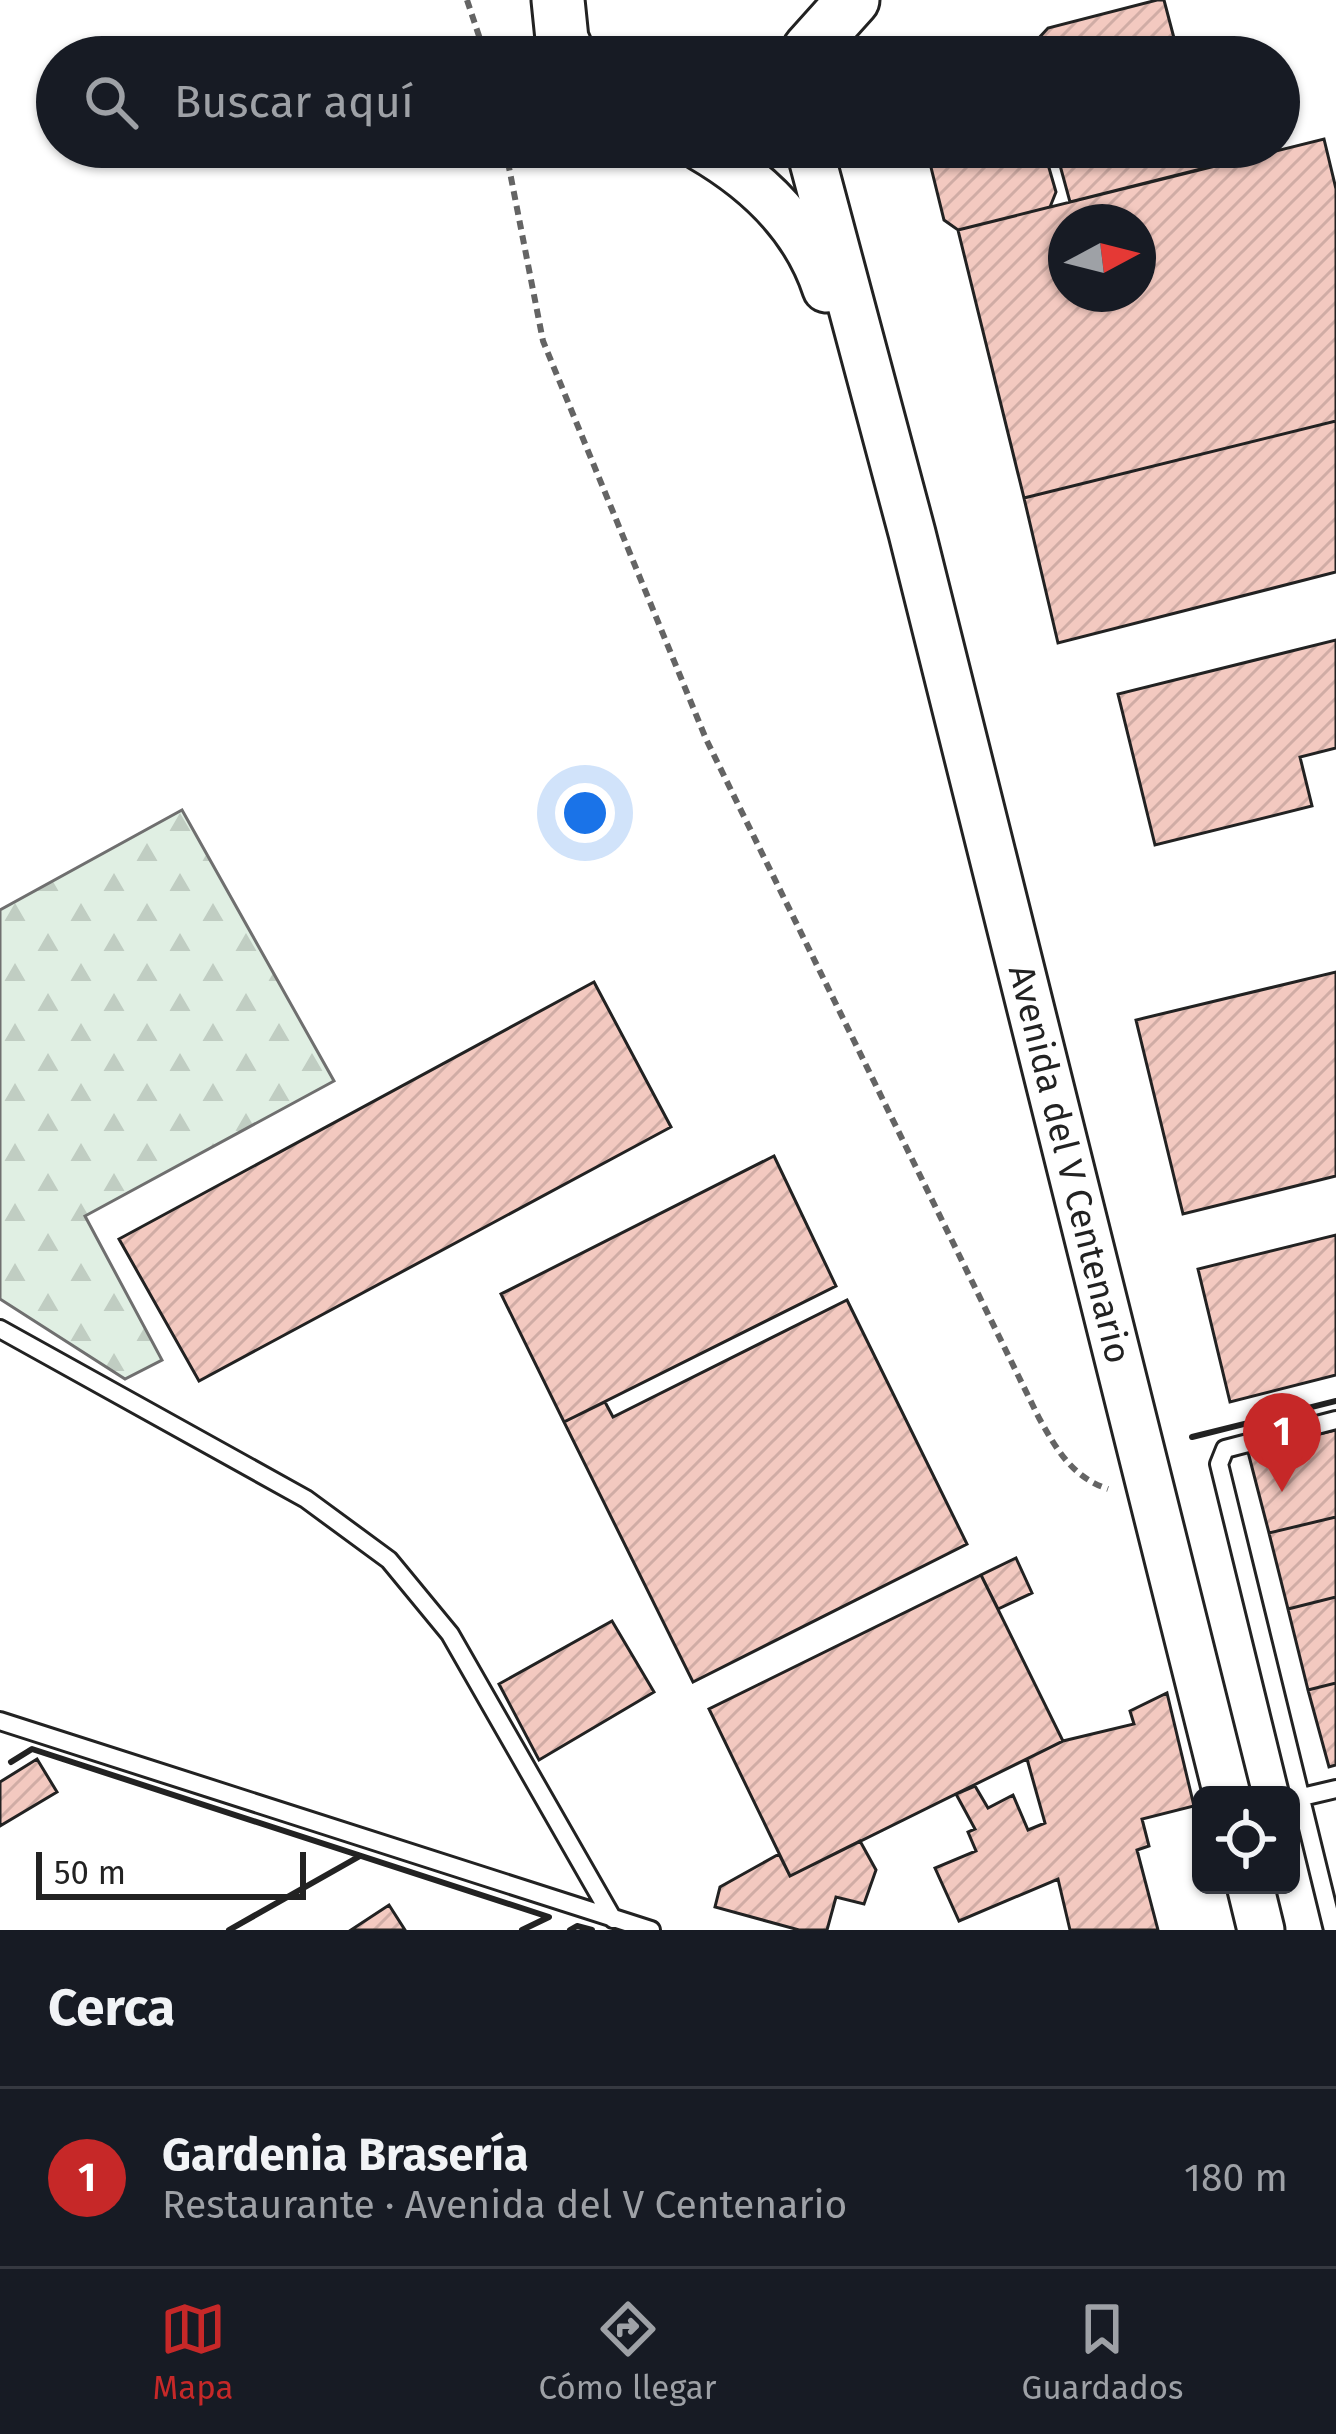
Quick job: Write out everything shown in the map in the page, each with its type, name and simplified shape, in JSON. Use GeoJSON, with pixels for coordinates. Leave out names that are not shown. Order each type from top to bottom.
{"type":"FeatureCollection","features":[{"type":"Feature","properties":{"kind":"main road"},"geometry":{"type":"LineString","coordinates":[[558,0],[562,36]]}},
{"type":"Feature","properties":{"kind":"main road"},"geometry":{"type":"LineString","coordinates":[[810,36],[853,0]]}},
{"type":"Feature","properties":{"kind":"main road","name":"Avenida del V Centenario"},"geometry":{"type":"LineString","coordinates":[[732,168],[784,212],[821,272],[912,533]]}},
{"type":"Feature","properties":{"kind":"main road","name":"Avenida del V Centenario"},"geometry":{"type":"LineString","coordinates":[[815,168],[912,533],[1225,1786]]}},
{"type":"Feature","properties":{"kind":"main road"},"geometry":{"type":"LineString","coordinates":[[1252,1894],[1261,1930]]}},
{"type":"Feature","properties":{"kind":"lane"},"geometry":{"type":"LineString","coordinates":[[0,1329],[306,1499],[389,1560],[450,1634],[614,1919]]}},
{"type":"Feature","properties":{"kind":"lane"},"geometry":{"type":"LineString","coordinates":[[1334,1930],[1219,1464],[1225,1449],[1336,1420]]}},
{"type":"Feature","properties":{"kind":"lane"},"geometry":{"type":"LineString","coordinates":[[0,1721],[651,1930]]}},
{"type":"Feature","properties":{"kind":"lane"},"geometry":{"type":"LineString","coordinates":[[1302,1797],[1336,1789]]}},
{"type":"Feature","properties":{"kind":"path"},"geometry":{"type":"LineString","coordinates":[[466,0],[479,36]]}},
{"type":"Feature","properties":{"kind":"path"},"geometry":{"type":"LineString","coordinates":[[509,168],[543,340],[706,739],[1061,1457],[1089,1483],[1153,1497]]}},
{"type":"Feature","properties":{"kind":"green space"},"geometry":{"type":"Polygon","coordinates":[[[182,810],[334,1081],[85,1216],[162,1360],[125,1379],[0,1299],[0,910],[182,810]]]}},
{"type":"Feature","properties":{"kind":"building"},"geometry":{"type":"Polygon","coordinates":[[[1164,0],[1173,36],[1041,36],[1048,28],[1164,0]]]}},
{"type":"Feature","properties":{"kind":"building"},"geometry":{"type":"Polygon","coordinates":[[[1324,139],[1336,189],[1336,421],[1024,498],[958,230],[1048,208],[1048,312],[1156,312],[1156,204],[1063,204],[1207,168],[1300,168],[1300,145],[1324,139]]]}},
{"type":"Feature","properties":{"kind":"building"},"geometry":{"type":"Polygon","coordinates":[[[931,168],[1049,168],[1056,192],[1048,208],[958,230],[944,220],[931,168]]]}},
{"type":"Feature","properties":{"kind":"building"},"geometry":{"type":"Polygon","coordinates":[[[1061,168],[1205,168],[1070,202],[1061,168]]]}},
{"type":"Feature","properties":{"kind":"building"},"geometry":{"type":"Polygon","coordinates":[[[1336,421],[1336,572],[1058,643],[1024,498],[1336,421]]]}},
{"type":"Feature","properties":{"kind":"building"},"geometry":{"type":"Polygon","coordinates":[[[1336,640],[1336,748],[1300,757],[1312,806],[1155,845],[1118,694],[1336,640]]]}},
{"type":"Feature","properties":{"kind":"building"},"geometry":{"type":"Polygon","coordinates":[[[1336,972],[1336,1176],[1183,1214],[1136,1020],[1336,972]]]}},
{"type":"Feature","properties":{"kind":"building"},"geometry":{"type":"Polygon","coordinates":[[[594,982],[671,1127],[199,1381],[119,1239],[594,982]]]}},
{"type":"Feature","properties":{"kind":"building"},"geometry":{"type":"Polygon","coordinates":[[[774,1156],[836,1286],[564,1422],[501,1294],[774,1156]]]}},
{"type":"Feature","properties":{"kind":"building"},"geometry":{"type":"Polygon","coordinates":[[[1336,1235],[1336,1375],[1230,1402],[1198,1269],[1336,1235]]]}},
{"type":"Feature","properties":{"kind":"building"},"geometry":{"type":"Polygon","coordinates":[[[847,1300],[967,1544],[693,1682],[564,1422],[605,1402],[613,1417],[847,1300]]]}},
{"type":"Feature","properties":{"kind":"building"},"geometry":{"type":"Polygon","coordinates":[[[1336,1430],[1336,1517],[1269,1533],[1248,1452],[1336,1430]]]}},
{"type":"Feature","properties":{"kind":"building"},"geometry":{"type":"Polygon","coordinates":[[[1336,1517],[1336,1597],[1288,1609],[1269,1533],[1336,1517]]]}},
{"type":"Feature","properties":{"kind":"building"},"geometry":{"type":"Polygon","coordinates":[[[1016,1558],[1032,1593],[998,1609],[981,1575],[1016,1558]]]}},
{"type":"Feature","properties":{"kind":"building"},"geometry":{"type":"Polygon","coordinates":[[[981,1575],[1063,1741],[790,1876],[709,1709],[981,1575]]]}},
{"type":"Feature","properties":{"kind":"building"},"geometry":{"type":"Polygon","coordinates":[[[1336,1597],[1336,1683],[1308,1690],[1288,1609],[1336,1597]]]}},
{"type":"Feature","properties":{"kind":"building"},"geometry":{"type":"Polygon","coordinates":[[[612,1621],[654,1692],[539,1760],[499,1684],[612,1621]]]}},
{"type":"Feature","properties":{"kind":"building"},"geometry":{"type":"Polygon","coordinates":[[[1336,1683],[1336,1765],[1329,1767],[1308,1690],[1336,1683]]]}},
{"type":"Feature","properties":{"kind":"building"},"geometry":{"type":"Polygon","coordinates":[[[1167,1693],[1192,1798],[1192,1806],[1142,1819],[1149,1846],[1137,1850],[1158,1930],[1070,1930],[1058,1879],[959,1921],[935,1868],[976,1851],[968,1832],[975,1829],[956,1794],[975,1786],[988,1808],[1013,1795],[1028,1830],[1045,1823],[1027,1759],[1063,1741],[1134,1724],[1130,1711],[1167,1693]]]}},
{"type":"Feature","properties":{"kind":"building"},"geometry":{"type":"Polygon","coordinates":[[[37,1759],[57,1792],[0,1826],[0,1782],[37,1759]]]}},
{"type":"Feature","properties":{"kind":"building"},"geometry":{"type":"Polygon","coordinates":[[[860,1841],[876,1870],[864,1904],[836,1897],[827,1930],[799,1930],[715,1907],[720,1887],[779,1854],[790,1876],[860,1841]]]}},
{"type":"Feature","properties":{"kind":"building"},"geometry":{"type":"Polygon","coordinates":[[[389,1905],[405,1930],[351,1930],[389,1905]]]}},
{"type":"Feature","properties":{"kind":"wall"},"geometry":{"type":"LineString","coordinates":[[1192,1437],[1336,1401]]}},
{"type":"Feature","properties":{"kind":"wall"},"geometry":{"type":"LineString","coordinates":[[11,1762],[32,1749],[549,1917],[522,1930]]}},
{"type":"Feature","properties":{"kind":"wall"},"geometry":{"type":"LineString","coordinates":[[229,1930],[360,1856]]}},
{"type":"Feature","properties":{"kind":"wall"},"geometry":{"type":"LineString","coordinates":[[570,1930],[577,1926],[592,1930]]}},
{"type":"Feature","properties":{"kind":"place","name":"Gardenia Brasería"},"geometry":{"type":"Point","coordinates":[1282,1492]}}]}
